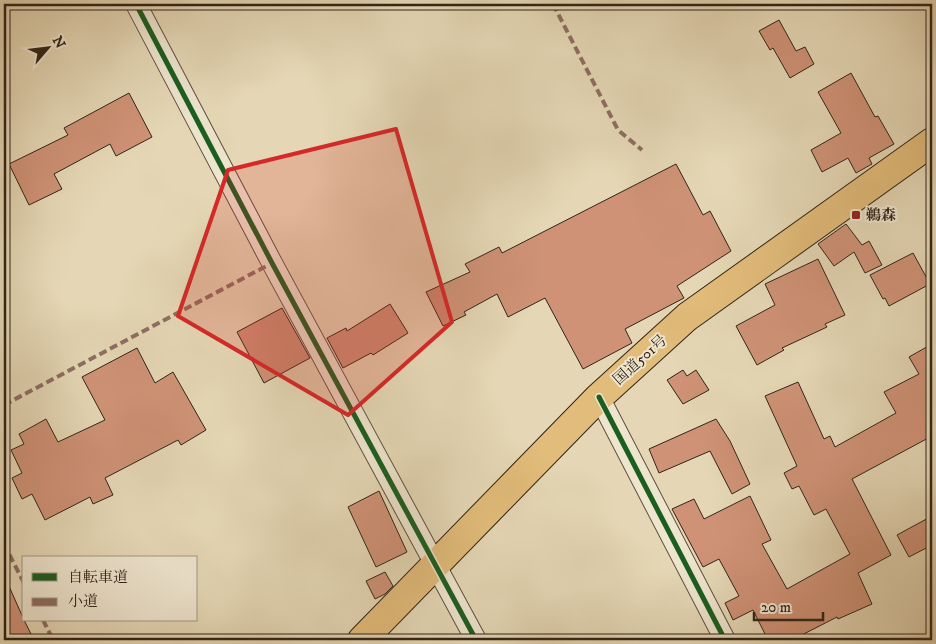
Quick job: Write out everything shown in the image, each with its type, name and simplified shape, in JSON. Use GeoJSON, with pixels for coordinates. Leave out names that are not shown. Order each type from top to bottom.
{"type":"FeatureCollection","features":[{"type":"Feature","properties":{"kind":"highway","name":"国道501号"},"geometry":{"type":"LineString","coordinates":[[362,640],[598,397],[687,317],[932,142]]}},
{"type":"Feature","properties":{"kind":"street"},"geometry":{"type":"LineString","coordinates":[[136,4],[272,263],[476,640]]}},
{"type":"Feature","properties":{"kind":"street"},"geometry":{"type":"LineString","coordinates":[[598,397],[725,640]]}},
{"type":"Feature","properties":{"kind":"highlighted area"},"geometry":{"type":"Polygon","coordinates":[[[396,129],[452,322],[348,415],[178,316],[228,170],[396,129]]]}},
{"type":"Feature","properties":{"kind":"building"},"geometry":{"type":"Polygon","coordinates":[[[779,20],[796,51],[805,47],[814,64],[790,78],[773,48],[770,50],[759,31],[779,20]]]}},
{"type":"Feature","properties":{"kind":"building"},"geometry":{"type":"Polygon","coordinates":[[[851,73],[875,117],[878,116],[894,144],[869,158],[872,164],[856,173],[848,158],[822,172],[811,150],[841,133],[818,92],[851,73]]]}},
{"type":"Feature","properties":{"kind":"building"},"geometry":{"type":"Polygon","coordinates":[[[129,93],[152,137],[116,156],[110,144],[54,174],[62,189],[29,205],[9,164],[68,135],[64,128],[129,93]]]}},
{"type":"Feature","properties":{"kind":"building"},"geometry":{"type":"Polygon","coordinates":[[[676,164],[703,215],[710,211],[731,251],[677,286],[684,298],[625,329],[632,343],[583,369],[545,298],[508,317],[497,294],[464,312],[466,315],[443,326],[426,292],[470,272],[465,264],[499,247],[502,253],[676,164]]]}},
{"type":"Feature","properties":{"kind":"building"},"geometry":{"type":"Polygon","coordinates":[[[846,224],[862,245],[869,241],[882,265],[865,273],[854,252],[834,266],[818,244],[846,224]]]}},
{"type":"Feature","properties":{"kind":"building"},"geometry":{"type":"Polygon","coordinates":[[[913,253],[930,284],[889,306],[870,275],[913,253]]]}},
{"type":"Feature","properties":{"kind":"building"},"geometry":{"type":"Polygon","coordinates":[[[818,259],[845,315],[825,324],[827,327],[782,348],[784,350],[757,365],[736,326],[775,305],[765,284],[818,259]]]}},
{"type":"Feature","properties":{"kind":"building"},"geometry":{"type":"Polygon","coordinates":[[[390,304],[408,333],[373,355],[371,353],[343,368],[327,338],[346,328],[347,331],[390,304]]]}},
{"type":"Feature","properties":{"kind":"building"},"geometry":{"type":"Polygon","coordinates":[[[282,308],[310,358],[264,383],[237,332],[282,308]]]}},
{"type":"Feature","properties":{"kind":"building"},"geometry":{"type":"Polygon","coordinates":[[[932,344],[932,436],[852,479],[891,555],[858,573],[872,604],[838,619],[837,617],[792,640],[768,640],[753,610],[733,620],[725,603],[739,596],[719,559],[703,567],[672,509],[694,499],[704,519],[750,496],[771,540],[762,544],[787,589],[850,554],[826,509],[814,515],[799,486],[792,489],[784,473],[797,466],[765,396],[798,382],[824,439],[830,436],[835,447],[896,413],[884,392],[919,374],[909,357],[932,344]]]}},
{"type":"Feature","properties":{"kind":"building"},"geometry":{"type":"Polygon","coordinates":[[[137,348],[155,383],[173,372],[206,430],[181,445],[178,440],[105,478],[113,495],[93,504],[90,497],[45,520],[32,494],[22,499],[12,478],[22,473],[11,450],[24,444],[19,434],[46,419],[58,442],[105,420],[82,377],[137,348]]]}},
{"type":"Feature","properties":{"kind":"building"},"geometry":{"type":"Polygon","coordinates":[[[683,370],[687,376],[696,370],[709,390],[683,404],[667,380],[683,370]]]}},
{"type":"Feature","properties":{"kind":"building"},"geometry":{"type":"Polygon","coordinates":[[[716,419],[730,441],[750,484],[732,494],[710,451],[659,473],[649,449],[716,419]]]}},
{"type":"Feature","properties":{"kind":"building"},"geometry":{"type":"Polygon","coordinates":[[[379,491],[407,552],[376,567],[348,507],[379,491]]]}},
{"type":"Feature","properties":{"kind":"building"},"geometry":{"type":"Polygon","coordinates":[[[932,516],[932,545],[909,557],[897,535],[932,516]]]}},
{"type":"Feature","properties":{"kind":"building"},"geometry":{"type":"Polygon","coordinates":[[[385,572],[393,586],[385,594],[375,599],[366,581],[385,572]]]}},
{"type":"Feature","properties":{"kind":"building"},"geometry":{"type":"Polygon","coordinates":[[[4,575],[22,616],[22,622],[25,622],[34,640],[4,640],[4,575]]]}},
{"type":"Feature","properties":{"kind":"marked path"},"geometry":{"type":"LineString","coordinates":[[553,4],[618,130],[642,150]]}},
{"type":"Feature","properties":{"kind":"marked path"},"geometry":{"type":"LineString","coordinates":[[4,405],[272,263]]}},
{"type":"Feature","properties":{"kind":"marked path"},"geometry":{"type":"LineString","coordinates":[[4,544],[22,579]]}},
{"type":"Feature","properties":{"kind":"marked path"},"geometry":{"type":"LineString","coordinates":[[44,622],[53,640]]}},
{"type":"Feature","properties":{"kind":"cycle path"},"geometry":{"type":"LineString","coordinates":[[136,4],[272,263],[476,640]]}},
{"type":"Feature","properties":{"kind":"cycle path"},"geometry":{"type":"LineString","coordinates":[[599,397],[725,640]]}},
{"type":"Feature","properties":{"kind":"place","name":"鵜森"},"geometry":{"type":"Point","coordinates":[856,215]}}]}
